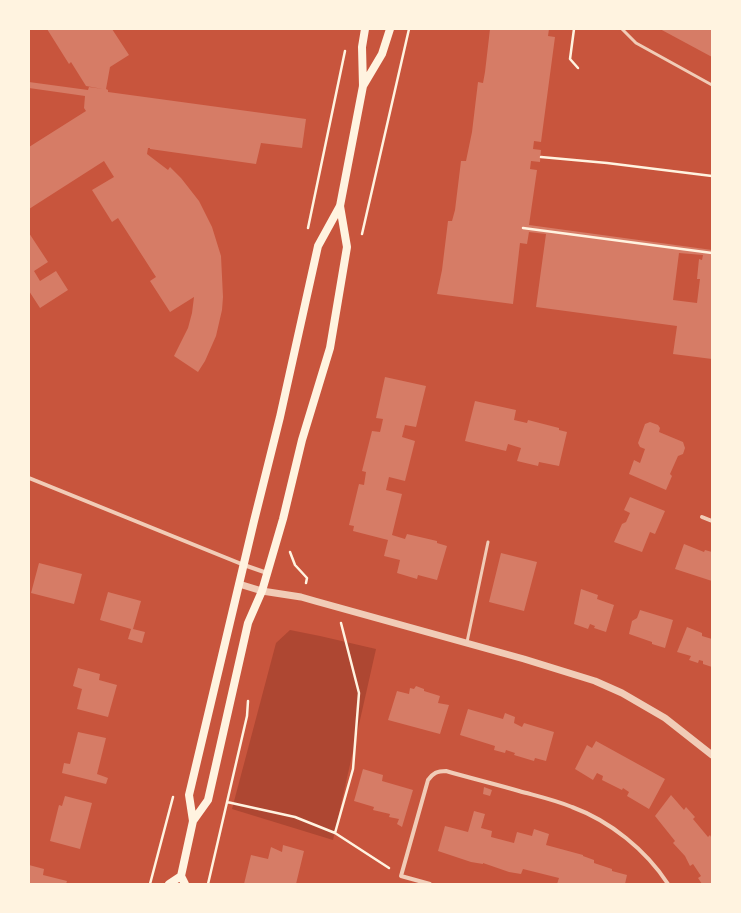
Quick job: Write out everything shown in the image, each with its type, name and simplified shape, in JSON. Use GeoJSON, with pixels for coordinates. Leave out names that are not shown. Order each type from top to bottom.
{"type":"FeatureCollection","features":[{"type":"Feature","properties":{"kind":"main road"},"geometry":{"type":"LineString","coordinates":[[169,884],[183,880],[193,821],[190,795],[239,584],[280,417],[318,246],[340,206],[363,86],[362,47],[364,29]]}},
{"type":"Feature","properties":{"kind":"main road"},"geometry":{"type":"LineString","coordinates":[[363,86],[382,54],[390,29]]}},
{"type":"Feature","properties":{"kind":"main road"},"geometry":{"type":"LineString","coordinates":[[193,821],[208,800],[246,629],[262,591],[283,519],[302,440],[330,348],[347,247],[340,206]]}},
{"type":"Feature","properties":{"kind":"street"},"geometry":{"type":"LineString","coordinates":[[29,478],[267,573]]}},
{"type":"Feature","properties":{"kind":"street"},"geometry":{"type":"LineString","coordinates":[[702,517],[712,521]]}},
{"type":"Feature","properties":{"kind":"street"},"geometry":{"type":"LineString","coordinates":[[239,584],[262,591],[301,597],[545,665],[602,684],[622,693],[665,718],[712,755]]}},
{"type":"Feature","properties":{"kind":"street"},"geometry":{"type":"LineString","coordinates":[[430,884],[401,876],[428,780],[438,771],[446,771],[542,797],[583,812],[613,829],[633,844],[652,863],[668,884]]}},
{"type":"Feature","properties":{"kind":"lane"},"geometry":{"type":"LineString","coordinates":[[622,29],[636,42],[712,85]]}},
{"type":"Feature","properties":{"kind":"lane"},"geometry":{"type":"LineString","coordinates":[[467,643],[488,542]]}},
{"type":"Feature","properties":{"kind":"path"},"geometry":{"type":"LineString","coordinates":[[574,29],[570,59],[578,68]]}},
{"type":"Feature","properties":{"kind":"path"},"geometry":{"type":"LineString","coordinates":[[540,157],[607,163],[712,176]]}},
{"type":"Feature","properties":{"kind":"path"},"geometry":{"type":"LineString","coordinates":[[523,228],[712,253]]}},
{"type":"Feature","properties":{"kind":"path"},"geometry":{"type":"LineString","coordinates":[[288,548],[295,565],[307,578],[301,597]]}},
{"type":"Feature","properties":{"kind":"path"},"geometry":{"type":"LineString","coordinates":[[335,834],[353,769],[359,693],[336,607]]}},
{"type":"Feature","properties":{"kind":"path"},"geometry":{"type":"LineString","coordinates":[[226,802],[295,817],[335,834],[401,876]]}},
{"type":"Feature","properties":{"kind":"shaded area"},"geometry":{"type":"Polygon","coordinates":[[[290,630],[376,649],[333,840],[232,809],[276,643],[290,630]]]}},
{"type":"Feature","properties":{"kind":"building"},"geometry":{"type":"Polygon","coordinates":[[[47,29],[112,29],[129,55],[110,67],[106,89],[108,92],[306,119],[302,148],[261,143],[256,164],[148,148],[147,154],[168,170],[170,167],[181,178],[199,201],[212,227],[221,256],[223,297],[222,310],[216,336],[205,361],[198,372],[174,356],[188,328],[194,297],[170,312],[150,281],[156,277],[118,218],[112,222],[92,190],[114,177],[104,161],[29,209],[29,147],[86,111],[84,108],[85,96],[29,88],[29,82],[88,90],[89,87],[103,89],[86,86],[71,62],[69,64],[47,29]]]}},
{"type":"Feature","properties":{"kind":"building"},"geometry":{"type":"Polygon","coordinates":[[[490,29],[549,29],[548,36],[555,37],[541,142],[534,141],[533,149],[541,150],[540,162],[531,161],[530,169],[537,170],[529,225],[712,250],[712,359],[673,354],[677,326],[536,307],[546,234],[529,232],[527,244],[520,243],[513,304],[437,294],[442,270],[448,221],[452,221],[455,210],[461,161],[466,161],[472,132],[478,82],[483,83],[490,29]],[[679,253],[673,300],[697,303],[700,279],[697,279],[699,259],[702,260],[703,255],[679,253]]]}},
{"type":"Feature","properties":{"kind":"building"},"geometry":{"type":"Polygon","coordinates":[[[660,29],[712,29],[712,57],[660,29]]]}},
{"type":"Feature","properties":{"kind":"building"},"geometry":{"type":"Polygon","coordinates":[[[29,233],[48,262],[34,271],[40,281],[56,271],[68,290],[40,308],[29,291],[29,233]]]}},
{"type":"Feature","properties":{"kind":"building"},"geometry":{"type":"Polygon","coordinates":[[[385,377],[426,386],[416,427],[405,425],[402,437],[415,441],[405,481],[389,477],[386,490],[402,494],[392,535],[405,539],[407,534],[437,541],[437,543],[447,546],[437,580],[418,575],[417,579],[397,573],[400,560],[384,556],[388,540],[353,531],[354,526],[349,525],[359,484],[364,485],[366,472],[362,471],[372,431],[380,432],[381,428],[383,419],[376,418],[385,377]]]}},
{"type":"Feature","properties":{"kind":"building"},"geometry":{"type":"Polygon","coordinates":[[[475,401],[516,410],[514,420],[527,423],[528,420],[559,428],[559,430],[567,432],[559,466],[539,462],[538,466],[517,461],[521,448],[508,444],[506,451],[465,441],[475,401]]]}},
{"type":"Feature","properties":{"kind":"building"},"geometry":{"type":"Polygon","coordinates":[[[650,422],[658,425],[660,428],[659,432],[683,442],[685,448],[683,454],[678,456],[670,474],[672,476],[666,490],[629,474],[634,460],[640,463],[645,449],[640,447],[638,443],[645,424],[650,422]]]}},
{"type":"Feature","properties":{"kind":"building"},"geometry":{"type":"Polygon","coordinates":[[[630,497],[665,511],[655,534],[650,532],[642,552],[614,542],[622,524],[626,522],[630,513],[624,510],[630,497]]]}},
{"type":"Feature","properties":{"kind":"building"},"geometry":{"type":"Polygon","coordinates":[[[684,544],[704,552],[705,550],[712,552],[712,581],[675,569],[684,544]]]}},
{"type":"Feature","properties":{"kind":"building"},"geometry":{"type":"Polygon","coordinates":[[[501,553],[537,562],[524,611],[489,602],[501,553]]]}},
{"type":"Feature","properties":{"kind":"building"},"geometry":{"type":"Polygon","coordinates":[[[39,563],[82,574],[74,604],[31,593],[39,563]]]}},
{"type":"Feature","properties":{"kind":"building"},"geometry":{"type":"Polygon","coordinates":[[[581,589],[598,595],[597,599],[614,605],[606,632],[594,628],[595,626],[590,624],[588,629],[574,624],[581,589]]]}},
{"type":"Feature","properties":{"kind":"building"},"geometry":{"type":"Polygon","coordinates":[[[108,592],[141,601],[133,629],[145,632],[142,643],[128,639],[131,629],[100,620],[108,592]]]}},
{"type":"Feature","properties":{"kind":"building"},"geometry":{"type":"Polygon","coordinates":[[[640,610],[673,620],[665,648],[629,634],[632,621],[637,618],[640,610]]]}},
{"type":"Feature","properties":{"kind":"building"},"geometry":{"type":"Polygon","coordinates":[[[687,627],[702,633],[702,636],[712,639],[712,667],[703,664],[703,661],[699,660],[698,663],[689,660],[691,656],[677,652],[687,627]]]}},
{"type":"Feature","properties":{"kind":"building"},"geometry":{"type":"Polygon","coordinates":[[[78,668],[100,674],[99,680],[117,685],[108,717],[77,709],[82,689],[73,686],[78,668]]]}},
{"type":"Feature","properties":{"kind":"building"},"geometry":{"type":"Polygon","coordinates":[[[416,686],[424,689],[424,691],[440,696],[438,703],[449,705],[440,734],[388,720],[397,691],[409,694],[410,688],[414,689],[416,686]]]}},
{"type":"Feature","properties":{"kind":"building"},"geometry":{"type":"Polygon","coordinates":[[[468,709],[503,719],[505,713],[515,717],[514,723],[522,727],[524,723],[554,732],[546,761],[535,758],[534,761],[514,755],[515,753],[506,750],[505,753],[494,750],[495,746],[460,735],[468,709]]]}},
{"type":"Feature","properties":{"kind":"building"},"geometry":{"type":"Polygon","coordinates":[[[78,732],[106,738],[97,774],[108,778],[106,784],[62,773],[64,763],[70,764],[78,732]]]}},
{"type":"Feature","properties":{"kind":"building"},"geometry":{"type":"Polygon","coordinates":[[[596,741],[665,779],[649,809],[627,796],[629,792],[623,788],[622,790],[602,780],[603,776],[597,773],[593,780],[575,769],[587,745],[592,748],[596,741]]]}},
{"type":"Feature","properties":{"kind":"building"},"geometry":{"type":"Polygon","coordinates":[[[363,769],[383,775],[382,781],[413,790],[402,827],[397,824],[399,819],[389,817],[390,814],[373,810],[374,807],[354,801],[363,769]]]}},
{"type":"Feature","properties":{"kind":"building"},"geometry":{"type":"Polygon","coordinates":[[[484,787],[492,790],[490,796],[483,794],[484,787]]]}},
{"type":"Feature","properties":{"kind":"building"},"geometry":{"type":"Polygon","coordinates":[[[671,795],[684,810],[686,807],[695,817],[693,819],[708,837],[710,835],[712,839],[712,884],[702,884],[698,878],[701,876],[693,864],[690,866],[685,856],[673,843],[675,841],[655,816],[671,795]]]}},
{"type":"Feature","properties":{"kind":"building"},"geometry":{"type":"Polygon","coordinates":[[[65,796],[92,803],[80,849],[50,841],[59,805],[62,806],[65,796]]]}},
{"type":"Feature","properties":{"kind":"building"},"geometry":{"type":"Polygon","coordinates":[[[474,811],[485,814],[481,828],[492,831],[491,837],[514,843],[517,832],[532,836],[534,829],[549,834],[546,845],[583,855],[594,860],[594,863],[612,869],[612,871],[627,875],[625,884],[557,884],[559,878],[523,869],[521,874],[509,872],[483,863],[471,862],[438,851],[445,826],[468,832],[474,811]]]}},
{"type":"Feature","properties":{"kind":"building"},"geometry":{"type":"Polygon","coordinates":[[[283,845],[304,851],[296,884],[244,884],[251,855],[268,859],[271,847],[282,852],[283,845]]]}},
{"type":"Feature","properties":{"kind":"building"},"geometry":{"type":"Polygon","coordinates":[[[29,865],[44,869],[43,875],[67,881],[66,884],[29,884],[29,865]]]}}]}
